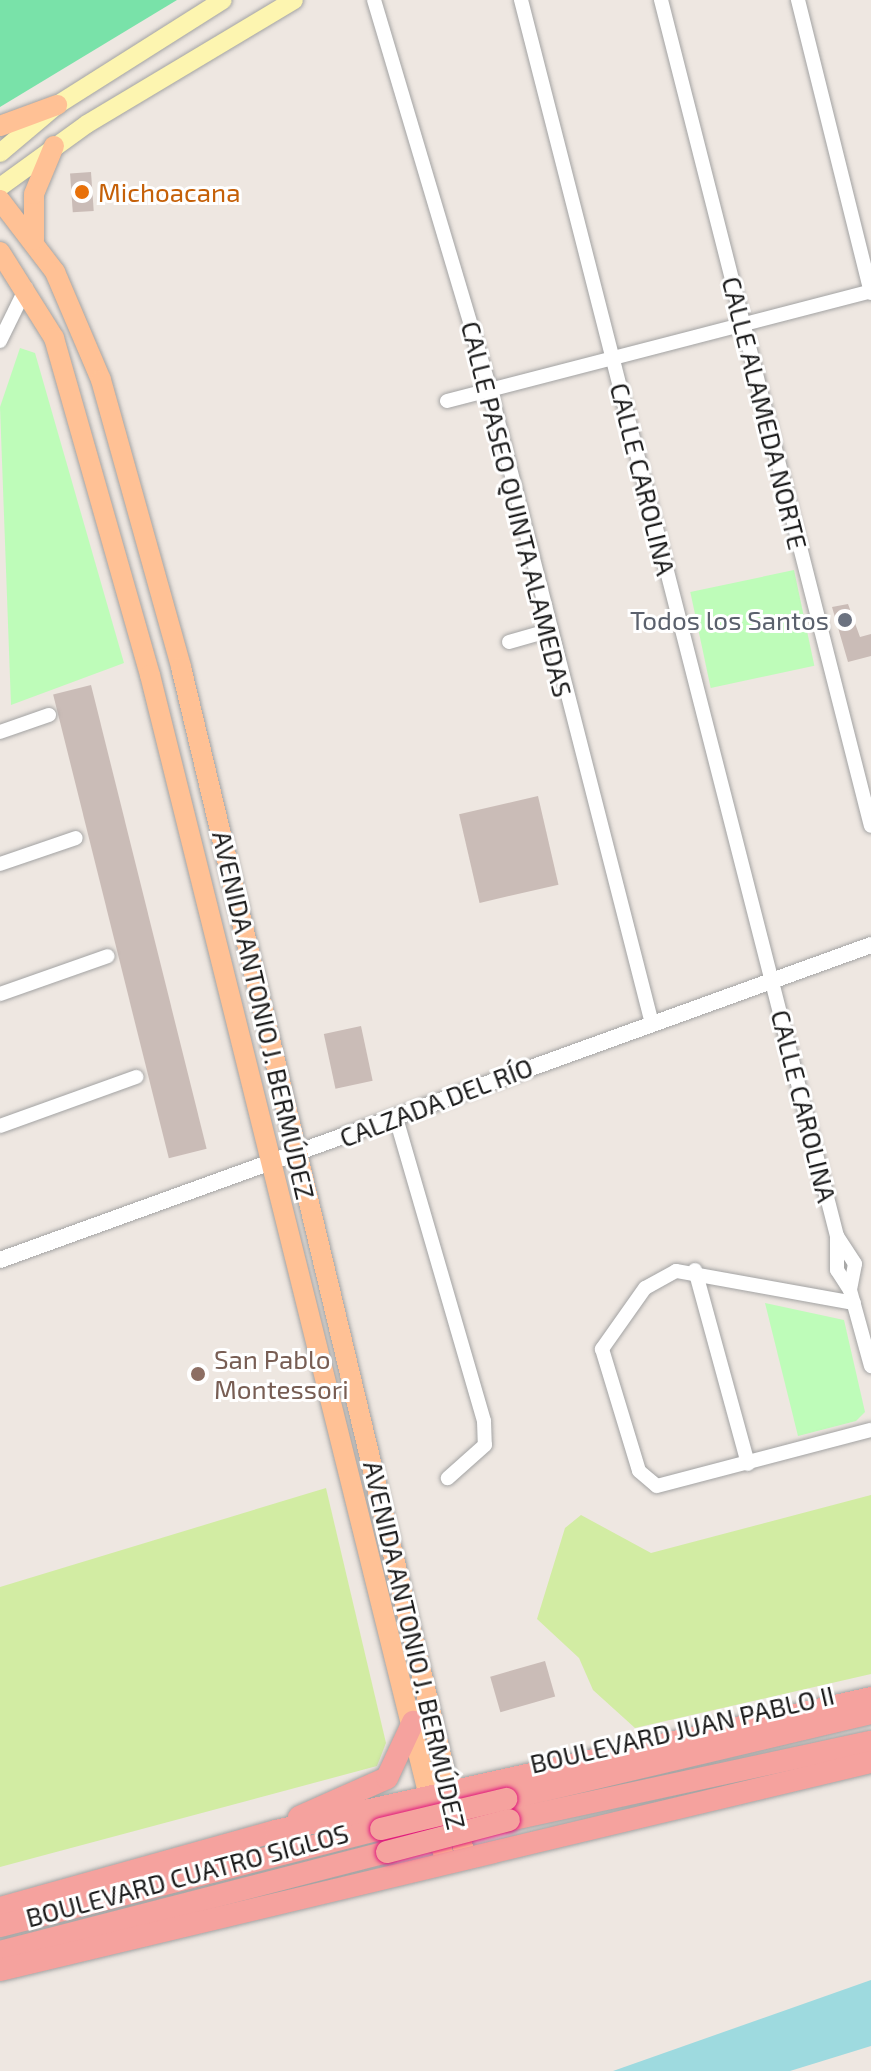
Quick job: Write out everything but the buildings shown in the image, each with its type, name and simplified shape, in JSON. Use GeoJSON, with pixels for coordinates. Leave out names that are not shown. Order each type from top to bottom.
{"type":"FeatureCollection","features":[{"type":"Feature","properties":{"kind":"highway"},"geometry":{"type":"LineString","coordinates":[[276,1831],[377,1821],[509,1800],[871,1698]]}},
{"type":"Feature","properties":{"kind":"highway","name":"BOULEVARD JUAN PABLO II"},"geometry":{"type":"LineString","coordinates":[[509,1800],[861,1716]]}},
{"type":"Feature","properties":{"kind":"highway"},"geometry":{"type":"LineString","coordinates":[[0,1920],[276,1831],[387,1778],[413,1722]]}},
{"type":"Feature","properties":{"kind":"highway","name":"BOULEVARD JUAN PABLO II"},"geometry":{"type":"LineString","coordinates":[[509,1800],[871,1742]]}},
{"type":"Feature","properties":{"kind":"highway"},"geometry":{"type":"LineString","coordinates":[[0,1970],[455,1858],[871,1762]]}},
{"type":"Feature","properties":{"kind":"highway"},"geometry":{"type":"LineString","coordinates":[[377,1821],[440,1797],[509,1800]]}},
{"type":"Feature","properties":{"kind":"highway"},"geometry":{"type":"LineString","coordinates":[[509,1800],[498,1798],[495,1819],[516,1844]]}},
{"type":"Feature","properties":{"kind":"highway","name":"BOULEVARD CUATRO SIGLOS"},"geometry":{"type":"LineString","coordinates":[[9,1950],[387,1852],[509,1800]]}},
{"type":"Feature","properties":{"kind":"highway"},"geometry":{"type":"LineString","coordinates":[[377,1821],[386,1823],[392,1843],[380,1877]]}},
{"type":"Feature","properties":{"kind":"highway","name":"BOULEVARD CUATRO SIGLOS"},"geometry":{"type":"LineString","coordinates":[[0,1920],[377,1821]]}},
{"type":"Feature","properties":{"kind":"main road"},"geometry":{"type":"LineString","coordinates":[[0,153],[57,105],[223,0]]}},
{"type":"Feature","properties":{"kind":"main road"},"geometry":{"type":"LineString","coordinates":[[0,187],[54,146],[294,0]]}},
{"type":"Feature","properties":{"kind":"main road"},"geometry":{"type":"LineString","coordinates":[[0,126],[57,105]]}},
{"type":"Feature","properties":{"kind":"main road"},"geometry":{"type":"LineString","coordinates":[[34,240],[34,194],[54,146]]}},
{"type":"Feature","properties":{"kind":"main road","name":"AVENIDA ANTONIO J. BERMÚDEZ"},"geometry":{"type":"LineString","coordinates":[[0,200],[34,240],[77,312],[101,380],[181,667],[297,1154],[455,1858]]}},
{"type":"Feature","properties":{"kind":"main road","name":"AVENIDA ANTONIO J. BERMÚDEZ"},"geometry":{"type":"LineString","coordinates":[[2,257],[26,288],[54,338],[150,675],[270,1165],[413,1722],[440,1797]]}},
{"type":"Feature","properties":{"kind":"street","name":"CALLE PASEO QUINTA ALAMEDAS"},"geometry":{"type":"LineString","coordinates":[[374,0],[490,390],[548,631],[651,1020]]}},
{"type":"Feature","properties":{"kind":"street","name":"CALLE CAROLINA"},"geometry":{"type":"LineString","coordinates":[[521,0],[837,1236],[855,1264],[858,1305],[871,1366]]}},
{"type":"Feature","properties":{"kind":"street","name":"CALLE ALAMEDA NORTE"},"geometry":{"type":"LineString","coordinates":[[661,0],[871,826]]}},
{"type":"Feature","properties":{"kind":"street"},"geometry":{"type":"LineString","coordinates":[[447,401],[613,360],[742,321],[871,292],[798,0]]}},
{"type":"Feature","properties":{"kind":"street"},"geometry":{"type":"LineString","coordinates":[[0,341],[26,288]]}},
{"type":"Feature","properties":{"kind":"street"},"geometry":{"type":"LineString","coordinates":[[509,642],[548,631]]}},
{"type":"Feature","properties":{"kind":"street"},"geometry":{"type":"LineString","coordinates":[[0,732],[49,715]]}},
{"type":"Feature","properties":{"kind":"street"},"geometry":{"type":"LineString","coordinates":[[0,864],[76,838]]}},
{"type":"Feature","properties":{"kind":"street","name":"CALZADA DEL RÍO"},"geometry":{"type":"LineString","coordinates":[[0,1260],[270,1165],[651,1020],[871,945]]}},
{"type":"Feature","properties":{"kind":"street"},"geometry":{"type":"LineString","coordinates":[[0,994],[108,956]]}},
{"type":"Feature","properties":{"kind":"street"},"geometry":{"type":"LineString","coordinates":[[0,1126],[136,1077]]}},
{"type":"Feature","properties":{"kind":"street"},"geometry":{"type":"LineString","coordinates":[[396,1118],[484,1421],[485,1445],[448,1478]]}},
{"type":"Feature","properties":{"kind":"street"},"geometry":{"type":"LineString","coordinates":[[858,1305],[695,1270],[654,1280],[602,1349],[643,1476],[667,1487],[871,1430]]}},
{"type":"Feature","properties":{"kind":"street"},"geometry":{"type":"LineString","coordinates":[[695,1270],[748,1464]]}},
{"type":"Feature","properties":{"kind":"green space"},"geometry":{"type":"Polygon","coordinates":[[[0,0],[177,0],[0,107],[0,0]]]}},
{"type":"Feature","properties":{"kind":"green space"},"geometry":{"type":"Polygon","coordinates":[[[20,348],[35,353],[124,663],[11,705],[0,407],[20,348]]]}},
{"type":"Feature","properties":{"kind":"green space"},"geometry":{"type":"Polygon","coordinates":[[[794,570],[814,666],[711,688],[690,592],[794,570]]]}},
{"type":"Feature","properties":{"kind":"green space"},"geometry":{"type":"Polygon","coordinates":[[[765,1303],[844,1320],[865,1412],[856,1421],[798,1436],[765,1303]]]}},
{"type":"Feature","properties":{"kind":"green space"},"geometry":{"type":"Polygon","coordinates":[[[326,1488],[386,1743],[377,1766],[0,1867],[0,1587],[326,1488]]]}},
{"type":"Feature","properties":{"kind":"green space"},"geometry":{"type":"Polygon","coordinates":[[[871,1495],[871,1674],[635,1728],[593,1690],[579,1658],[537,1619],[565,1528],[581,1515],[651,1553],[871,1495]]]}},
{"type":"Feature","properties":{"kind":"water"},"geometry":{"type":"Polygon","coordinates":[[[871,1980],[871,2046],[790,2071],[613,2071],[871,1980]]]}},
{"type":"Feature","properties":{"kind":"place","name":"Michoacana"},"geometry":{"type":"Point","coordinates":[82,192]}},
{"type":"Feature","properties":{"kind":"place","name":"Todos los Santos"},"geometry":{"type":"Point","coordinates":[845,620]}},
{"type":"Feature","properties":{"kind":"place","name":"San Pablo Montessori"},"geometry":{"type":"Point","coordinates":[198,1374]}}]}
